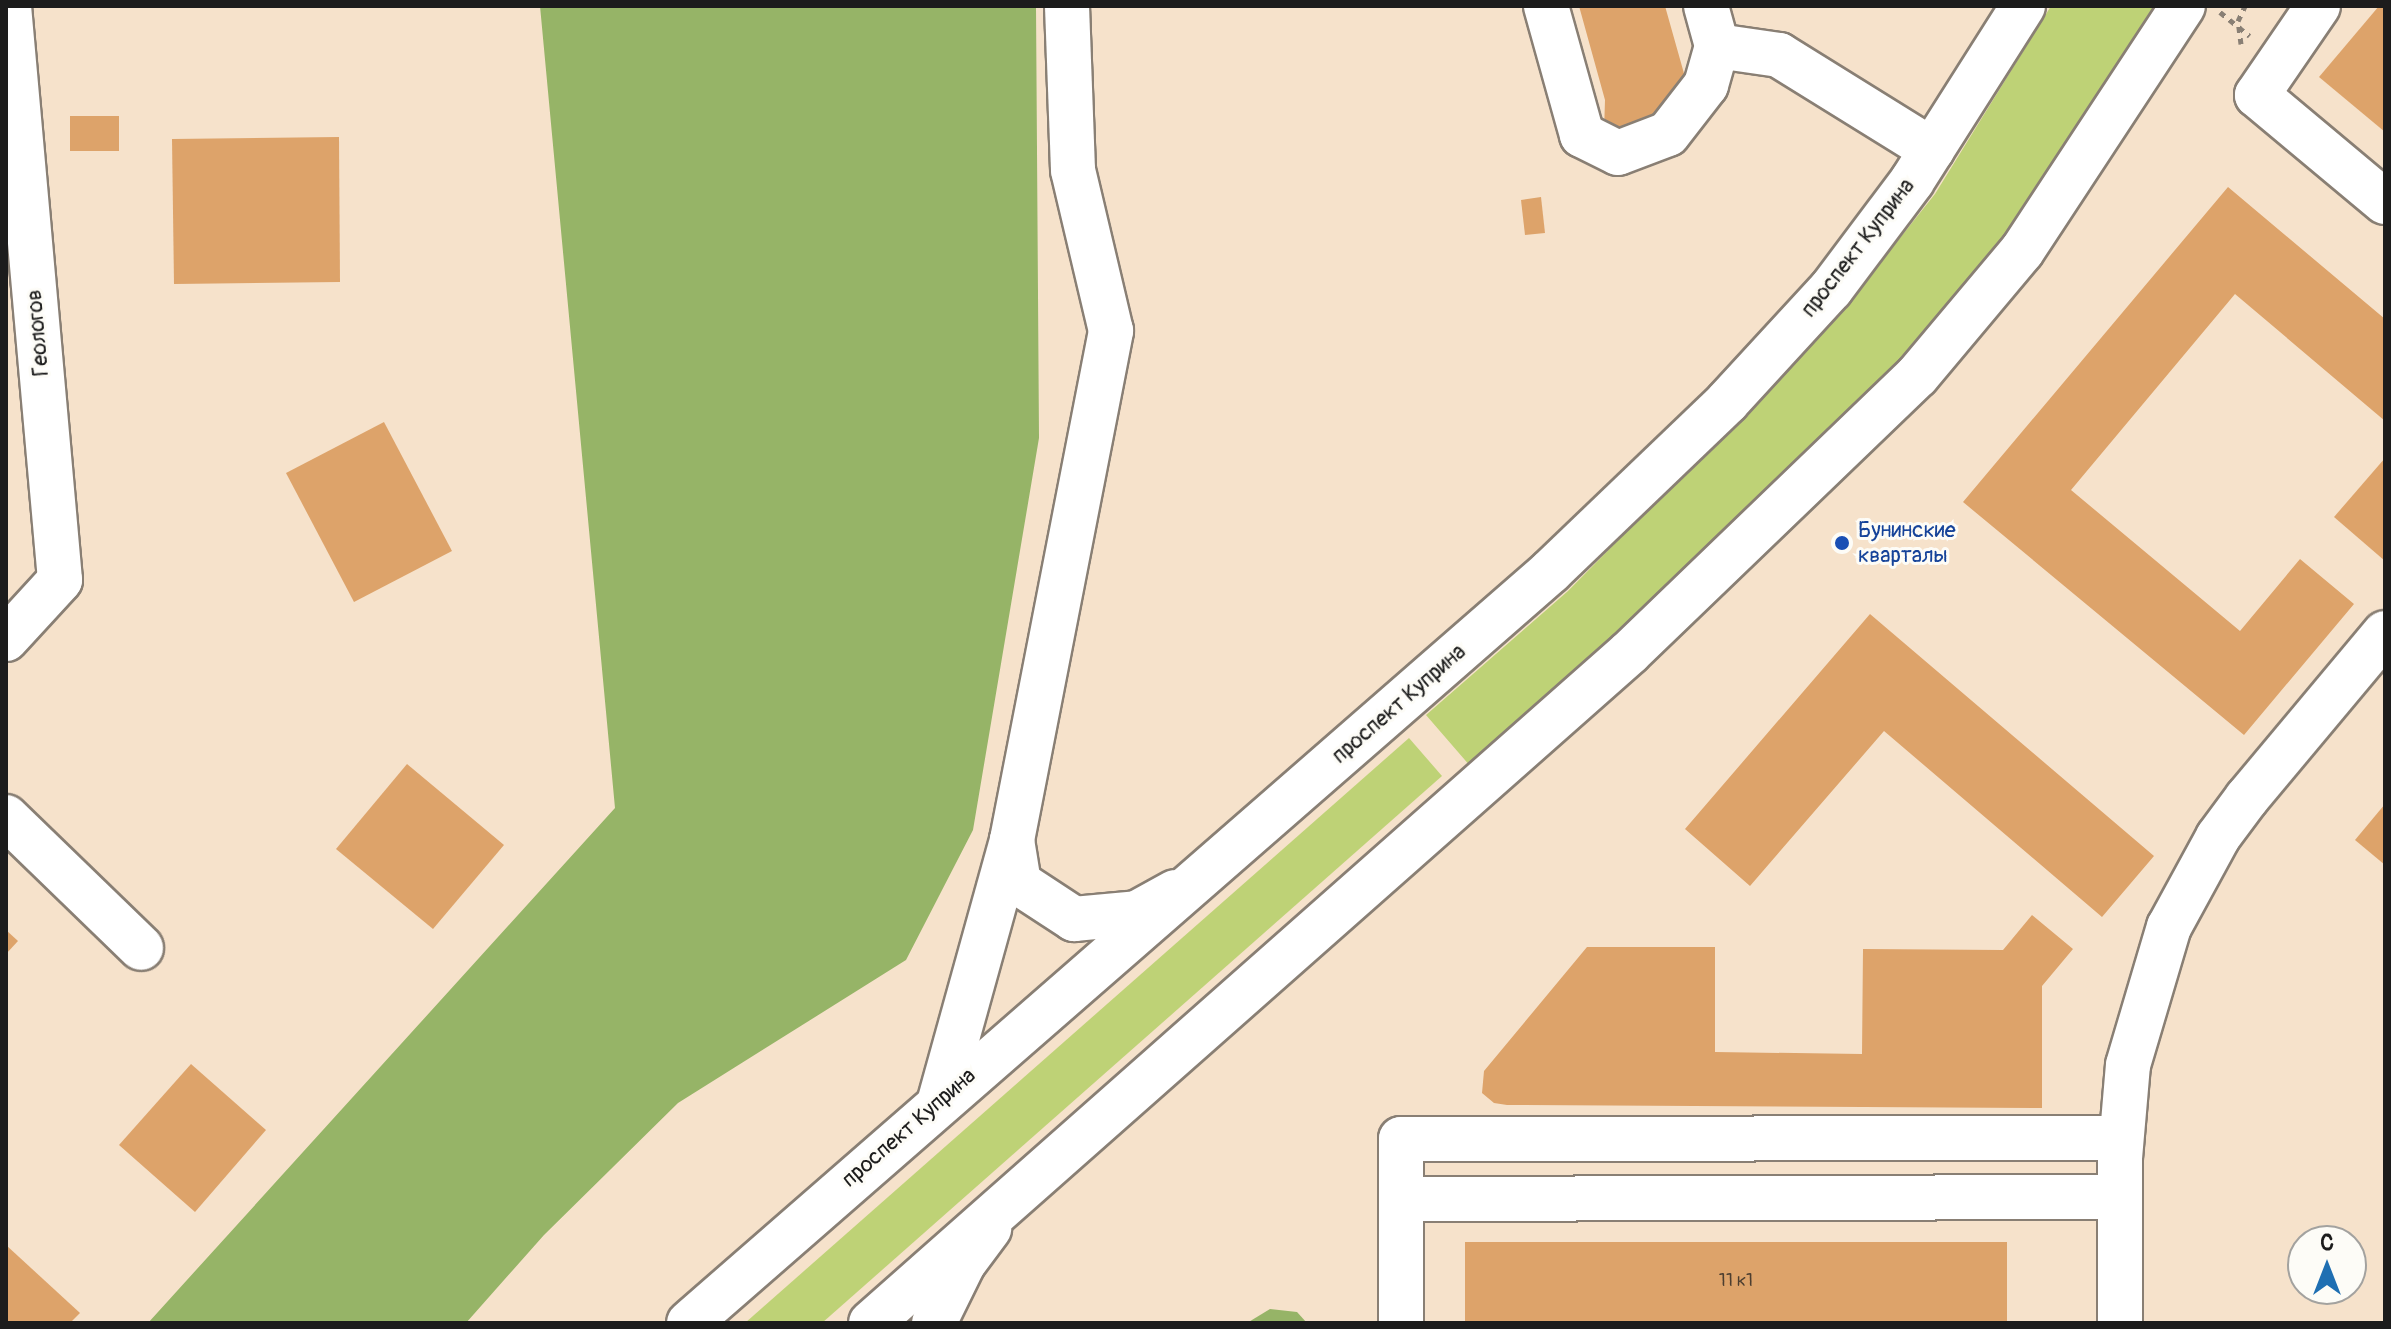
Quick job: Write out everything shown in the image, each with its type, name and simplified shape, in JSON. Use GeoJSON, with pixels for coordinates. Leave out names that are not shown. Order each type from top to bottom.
{"type":"FeatureCollection","features":[{"type":"Feature","properties":{"kind":"main road","name":"Геологов"},"geometry":{"type":"LineString","coordinates":[[6,639],[60,580],[9,6]]}},
{"type":"Feature","properties":{"kind":"main road"},"geometry":{"type":"LineString","coordinates":[[940,1100],[1012,840],[1111,331],[1073,170],[1067,6]]}},
{"type":"Feature","properties":{"kind":"main road"},"geometry":{"type":"LineString","coordinates":[[1546,6],[1582,135],[1618,153],[1668,134],[1706,85],[1712,26],[1779,55],[1932,150]]}},
{"type":"Feature","properties":{"kind":"main road","name":"проспект Куприна"},"geometry":{"type":"LineString","coordinates":[[689,1323],[940,1100],[1551,571],[1727,402],[1831,289],[1932,150],[2023,6]]}},
{"type":"Feature","properties":{"kind":"main road"},"geometry":{"type":"LineString","coordinates":[[871,1323],[1017,1189],[1629,653],[1917,376],[2022,251],[2183,6]]}},
{"type":"Feature","properties":{"kind":"main road"},"geometry":{"type":"LineString","coordinates":[[2318,6],[2257,95],[2385,202]]}},
{"type":"Feature","properties":{"kind":"main road"},"geometry":{"type":"LineString","coordinates":[[2120,1323],[2121,1138],[2138,1021],[2169,927],[2191,883],[2247,798],[2385,633]]}},
{"type":"Feature","properties":{"kind":"main road"},"geometry":{"type":"LineString","coordinates":[[6,817],[141,948]]}},
{"type":"Feature","properties":{"kind":"main road"},"geometry":{"type":"LineString","coordinates":[[1012,840],[1019,883],[1074,919],[1137,913],[1193,882]]}},
{"type":"Feature","properties":{"kind":"main road"},"geometry":{"type":"LineString","coordinates":[[1401,1323],[1401,1139],[2121,1138]]}},
{"type":"Feature","properties":{"kind":"main road"},"geometry":{"type":"LineString","coordinates":[[934,1323],[963,1264],[1017,1189]]}},
{"type":"Feature","properties":{"kind":"main road"},"geometry":{"type":"LineString","coordinates":[[1401,1199],[2120,1197]]}},
{"type":"Feature","properties":{"kind":"green space"},"geometry":{"type":"Polygon","coordinates":[[[540,6],[1036,6],[1039,438],[973,830],[906,960],[678,1103],[544,1235],[466,1323],[148,1323],[615,808],[540,6]]]}},
{"type":"Feature","properties":{"kind":"green space"},"geometry":{"type":"Polygon","coordinates":[[[2051,6],[2157,6],[2006,234],[1894,368],[1612,643],[1471,767],[1426,715],[1568,591],[1829,327],[1935,194],[2051,6]]]}},
{"type":"Feature","properties":{"kind":"green space"},"geometry":{"type":"Polygon","coordinates":[[[1409,738],[1442,776],[822,1323],[745,1323],[1409,738]]]}},
{"type":"Feature","properties":{"kind":"green space"},"geometry":{"type":"Polygon","coordinates":[[[1270,1309],[1297,1312],[1307,1323],[1247,1323],[1270,1309]]]}},
{"type":"Feature","properties":{"kind":"building"},"geometry":{"type":"Polygon","coordinates":[[[1579,6],[1665,6],[1685,77],[1653,116],[1604,132],[1605,100],[1579,6]]]}},
{"type":"Feature","properties":{"kind":"building"},"geometry":{"type":"Polygon","coordinates":[[[2379,6],[2385,6],[2385,132],[2319,77],[2379,6]]]}},
{"type":"Feature","properties":{"kind":"building"},"geometry":{"type":"Polygon","coordinates":[[[70,116],[119,116],[119,151],[70,151],[70,116]]]}},
{"type":"Feature","properties":{"kind":"building"},"geometry":{"type":"Polygon","coordinates":[[[339,137],[340,282],[174,284],[172,139],[339,137]]]}},
{"type":"Feature","properties":{"kind":"building"},"geometry":{"type":"Polygon","coordinates":[[[2228,187],[2385,319],[2385,421],[2235,294],[2071,490],[2240,631],[2300,559],[2354,604],[2244,735],[1963,502],[2228,187]]]}},
{"type":"Feature","properties":{"kind":"building"},"geometry":{"type":"Polygon","coordinates":[[[1541,197],[1545,233],[1525,235],[1521,200],[1541,197]]]}},
{"type":"Feature","properties":{"kind":"building"},"geometry":{"type":"Polygon","coordinates":[[[384,422],[452,551],[354,602],[286,473],[384,422]]]}},
{"type":"Feature","properties":{"kind":"building"},"geometry":{"type":"Polygon","coordinates":[[[2385,458],[2385,561],[2334,517],[2385,458]]]}},
{"type":"Feature","properties":{"kind":"building"},"geometry":{"type":"Polygon","coordinates":[[[1870,614],[2154,856],[2102,917],[1884,731],[1750,886],[1685,829],[1870,614]]]}},
{"type":"Feature","properties":{"kind":"building"},"geometry":{"type":"Polygon","coordinates":[[[407,764],[504,845],[433,929],[336,849],[407,764]]]}},
{"type":"Feature","properties":{"kind":"building"},"geometry":{"type":"Polygon","coordinates":[[[2385,804],[2385,865],[2355,840],[2385,804]]]}},
{"type":"Feature","properties":{"kind":"building"},"geometry":{"type":"Polygon","coordinates":[[[2032,915],[2073,949],[2042,986],[2042,1108],[1507,1105],[1494,1103],[1482,1093],[1484,1071],[1587,947],[1715,947],[1715,1052],[1862,1054],[1863,949],[2003,950],[2032,915]]]}},
{"type":"Feature","properties":{"kind":"building"},"geometry":{"type":"Polygon","coordinates":[[[6,930],[18,941],[6,954],[6,930]]]}},
{"type":"Feature","properties":{"kind":"building"},"geometry":{"type":"Polygon","coordinates":[[[191,1064],[266,1130],[195,1212],[119,1145],[191,1064]]]}},
{"type":"Feature","properties":{"kind":"building"},"geometry":{"type":"Polygon","coordinates":[[[1465,1242],[2007,1242],[2007,1323],[1465,1323],[1465,1242]]]}},
{"type":"Feature","properties":{"kind":"building"},"geometry":{"type":"Polygon","coordinates":[[[6,1245],[80,1313],[70,1323],[6,1323],[6,1245]]]}},
{"type":"Feature","properties":{"kind":"place","name":"Бунинские кварталы"},"geometry":{"type":"Point","coordinates":[1842,543]}}]}
